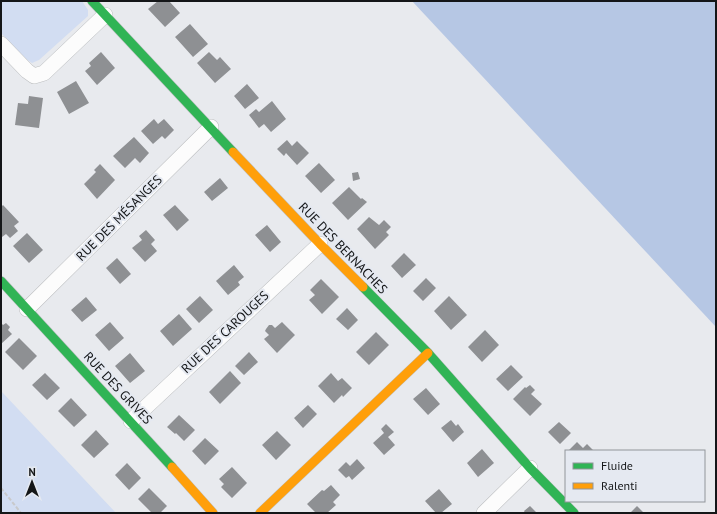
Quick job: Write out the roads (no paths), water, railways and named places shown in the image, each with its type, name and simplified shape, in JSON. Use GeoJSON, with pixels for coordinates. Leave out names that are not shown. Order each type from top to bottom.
{"type":"FeatureCollection","features":[{"type":"Feature","properties":{"kind":"street","name":"RUE DES BERNACHES"},"geometry":{"type":"LineString","coordinates":[[92,1],[320,244],[428,353],[530,468],[574,513]]}},
{"type":"Feature","properties":{"kind":"street"},"geometry":{"type":"LineString","coordinates":[[1,44],[27,71],[34,76],[44,72],[105,15]]}},
{"type":"Feature","properties":{"kind":"street","name":"RUE DES MÉSANGES"},"geometry":{"type":"LineString","coordinates":[[27,309],[211,127]]}},
{"type":"Feature","properties":{"kind":"street","name":"RUE DES CAROUGES"},"geometry":{"type":"LineString","coordinates":[[131,421],[320,244]]}},
{"type":"Feature","properties":{"kind":"street","name":"RUE DES GRIVES"},"geometry":{"type":"LineString","coordinates":[[1,281],[131,421],[213,513]]}},
{"type":"Feature","properties":{"kind":"street"},"geometry":{"type":"LineString","coordinates":[[260,513],[428,353]]}},
{"type":"Feature","properties":{"kind":"street"},"geometry":{"type":"LineString","coordinates":[[484,513],[530,468]]}}]}
